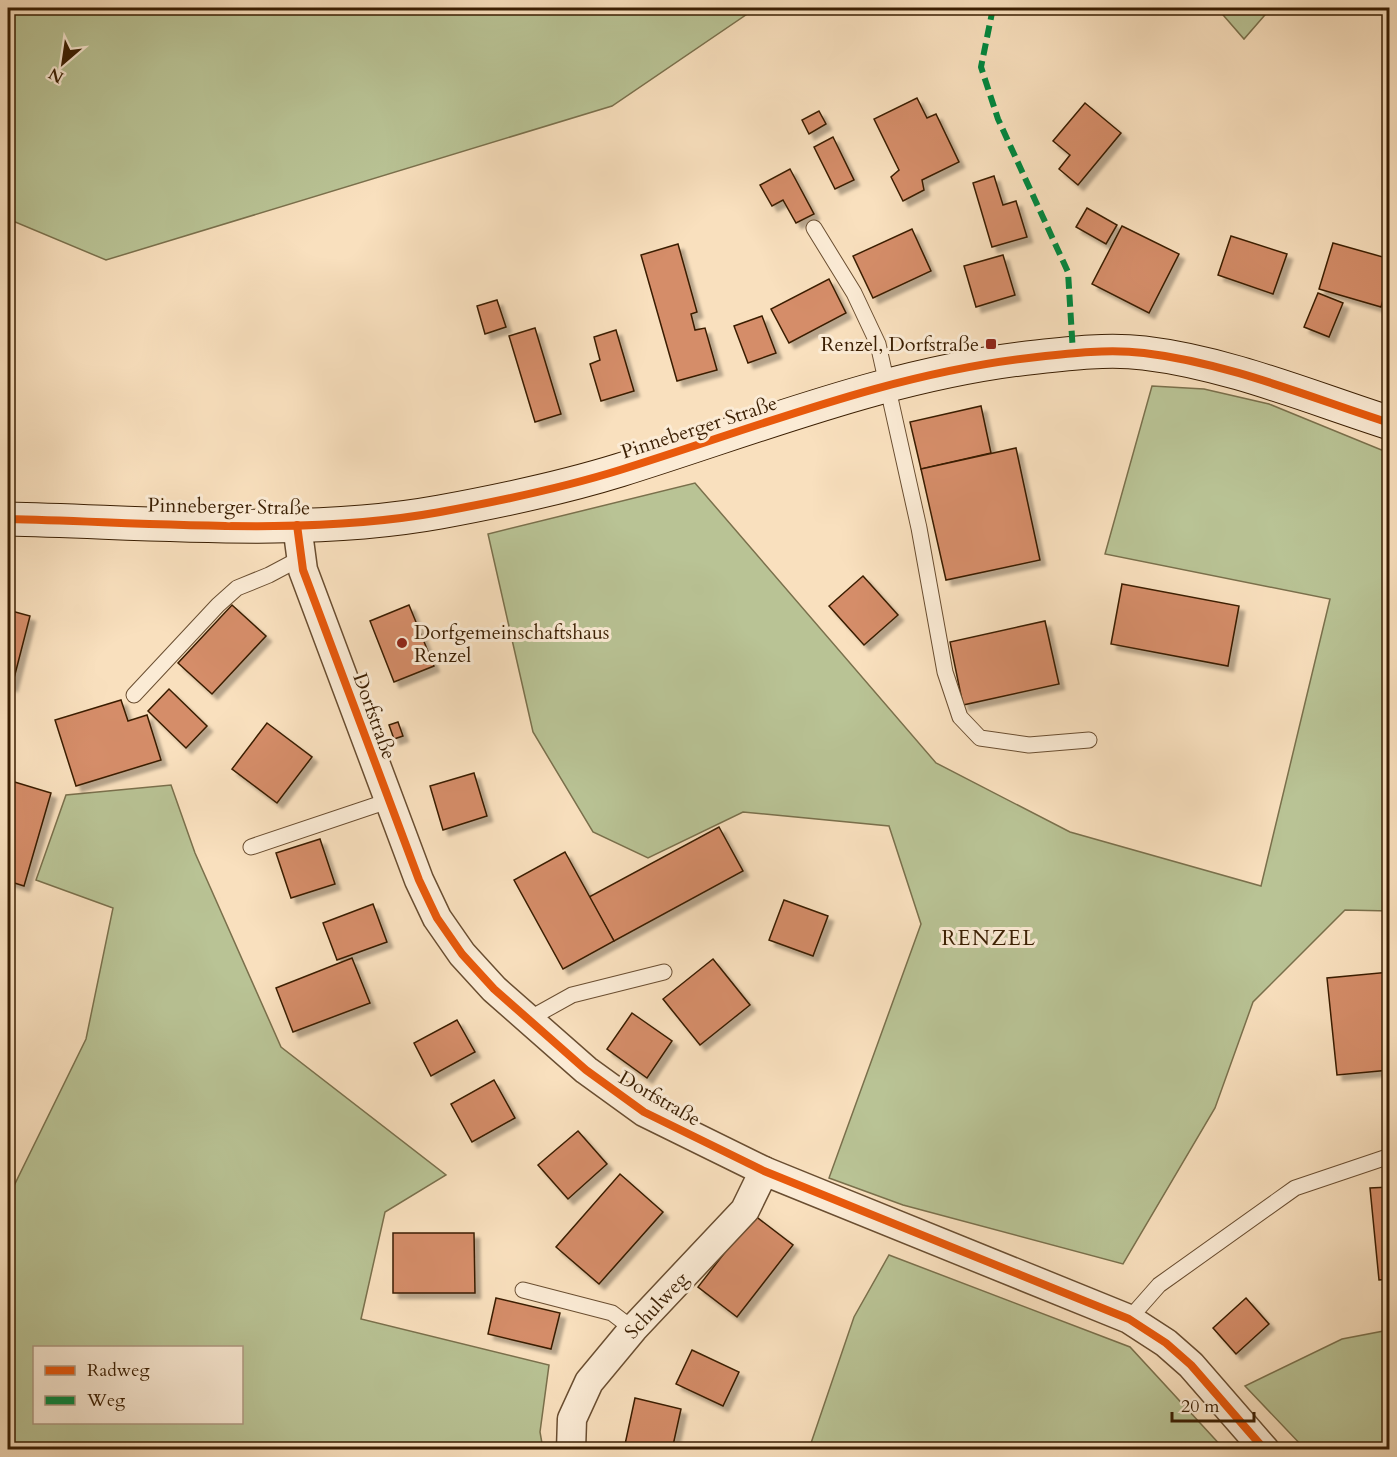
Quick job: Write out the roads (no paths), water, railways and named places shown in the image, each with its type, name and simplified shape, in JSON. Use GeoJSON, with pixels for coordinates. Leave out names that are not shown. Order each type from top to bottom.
{"type":"FeatureCollection","features":[{"type":"Feature","properties":{"kind":"main road","name":"Pinneberger Straße"},"geometry":{"type":"LineString","coordinates":[[8,519],[297,525],[376,521],[418,515],[616,471],[889,385],[996,361],[1073,353],[1142,353],[1228,370],[1389,423]]}},
{"type":"Feature","properties":{"kind":"street","name":"Dorfstraße"},"geometry":{"type":"LineString","coordinates":[[297,525],[301,558],[388,801],[436,918],[462,954],[527,1020],[614,1092],[644,1112],[764,1171],[1129,1319],[1166,1343],[1191,1365],[1265,1449]]}},
{"type":"Feature","properties":{"kind":"street","name":"Schulweg"},"geometry":{"type":"LineString","coordinates":[[571,1449],[572,1419],[589,1382],[633,1329],[745,1210],[764,1171]]}},
{"type":"Feature","properties":{"kind":"lane"},"geometry":{"type":"LineString","coordinates":[[814,228],[854,293],[878,344],[889,385],[945,672],[960,717],[980,738],[1029,745],[1089,740]]}},
{"type":"Feature","properties":{"kind":"lane"},"geometry":{"type":"LineString","coordinates":[[134,695],[231,593],[301,558]]}},
{"type":"Feature","properties":{"kind":"lane"},"geometry":{"type":"LineString","coordinates":[[251,847],[388,801]]}},
{"type":"Feature","properties":{"kind":"lane"},"geometry":{"type":"LineString","coordinates":[[527,1020],[572,994],[663,972]]}},
{"type":"Feature","properties":{"kind":"lane"},"geometry":{"type":"LineString","coordinates":[[1129,1319],[1159,1285],[1295,1188],[1389,1156]]}},
{"type":"Feature","properties":{"kind":"lane"},"geometry":{"type":"LineString","coordinates":[[523,1290],[612,1313],[633,1329]]}},
{"type":"Feature","properties":{"kind":"place","name":"Renzel, Dorfstraße"},"geometry":{"type":"Point","coordinates":[991,344]}},
{"type":"Feature","properties":{"kind":"place","name":"Dorfgemeinschaftshaus Renzel"},"geometry":{"type":"Point","coordinates":[402,643]}},
{"type":"Feature","properties":{"kind":"district","name":"RENZEL"},"geometry":{"type":"Point","coordinates":[989,938]}}]}
